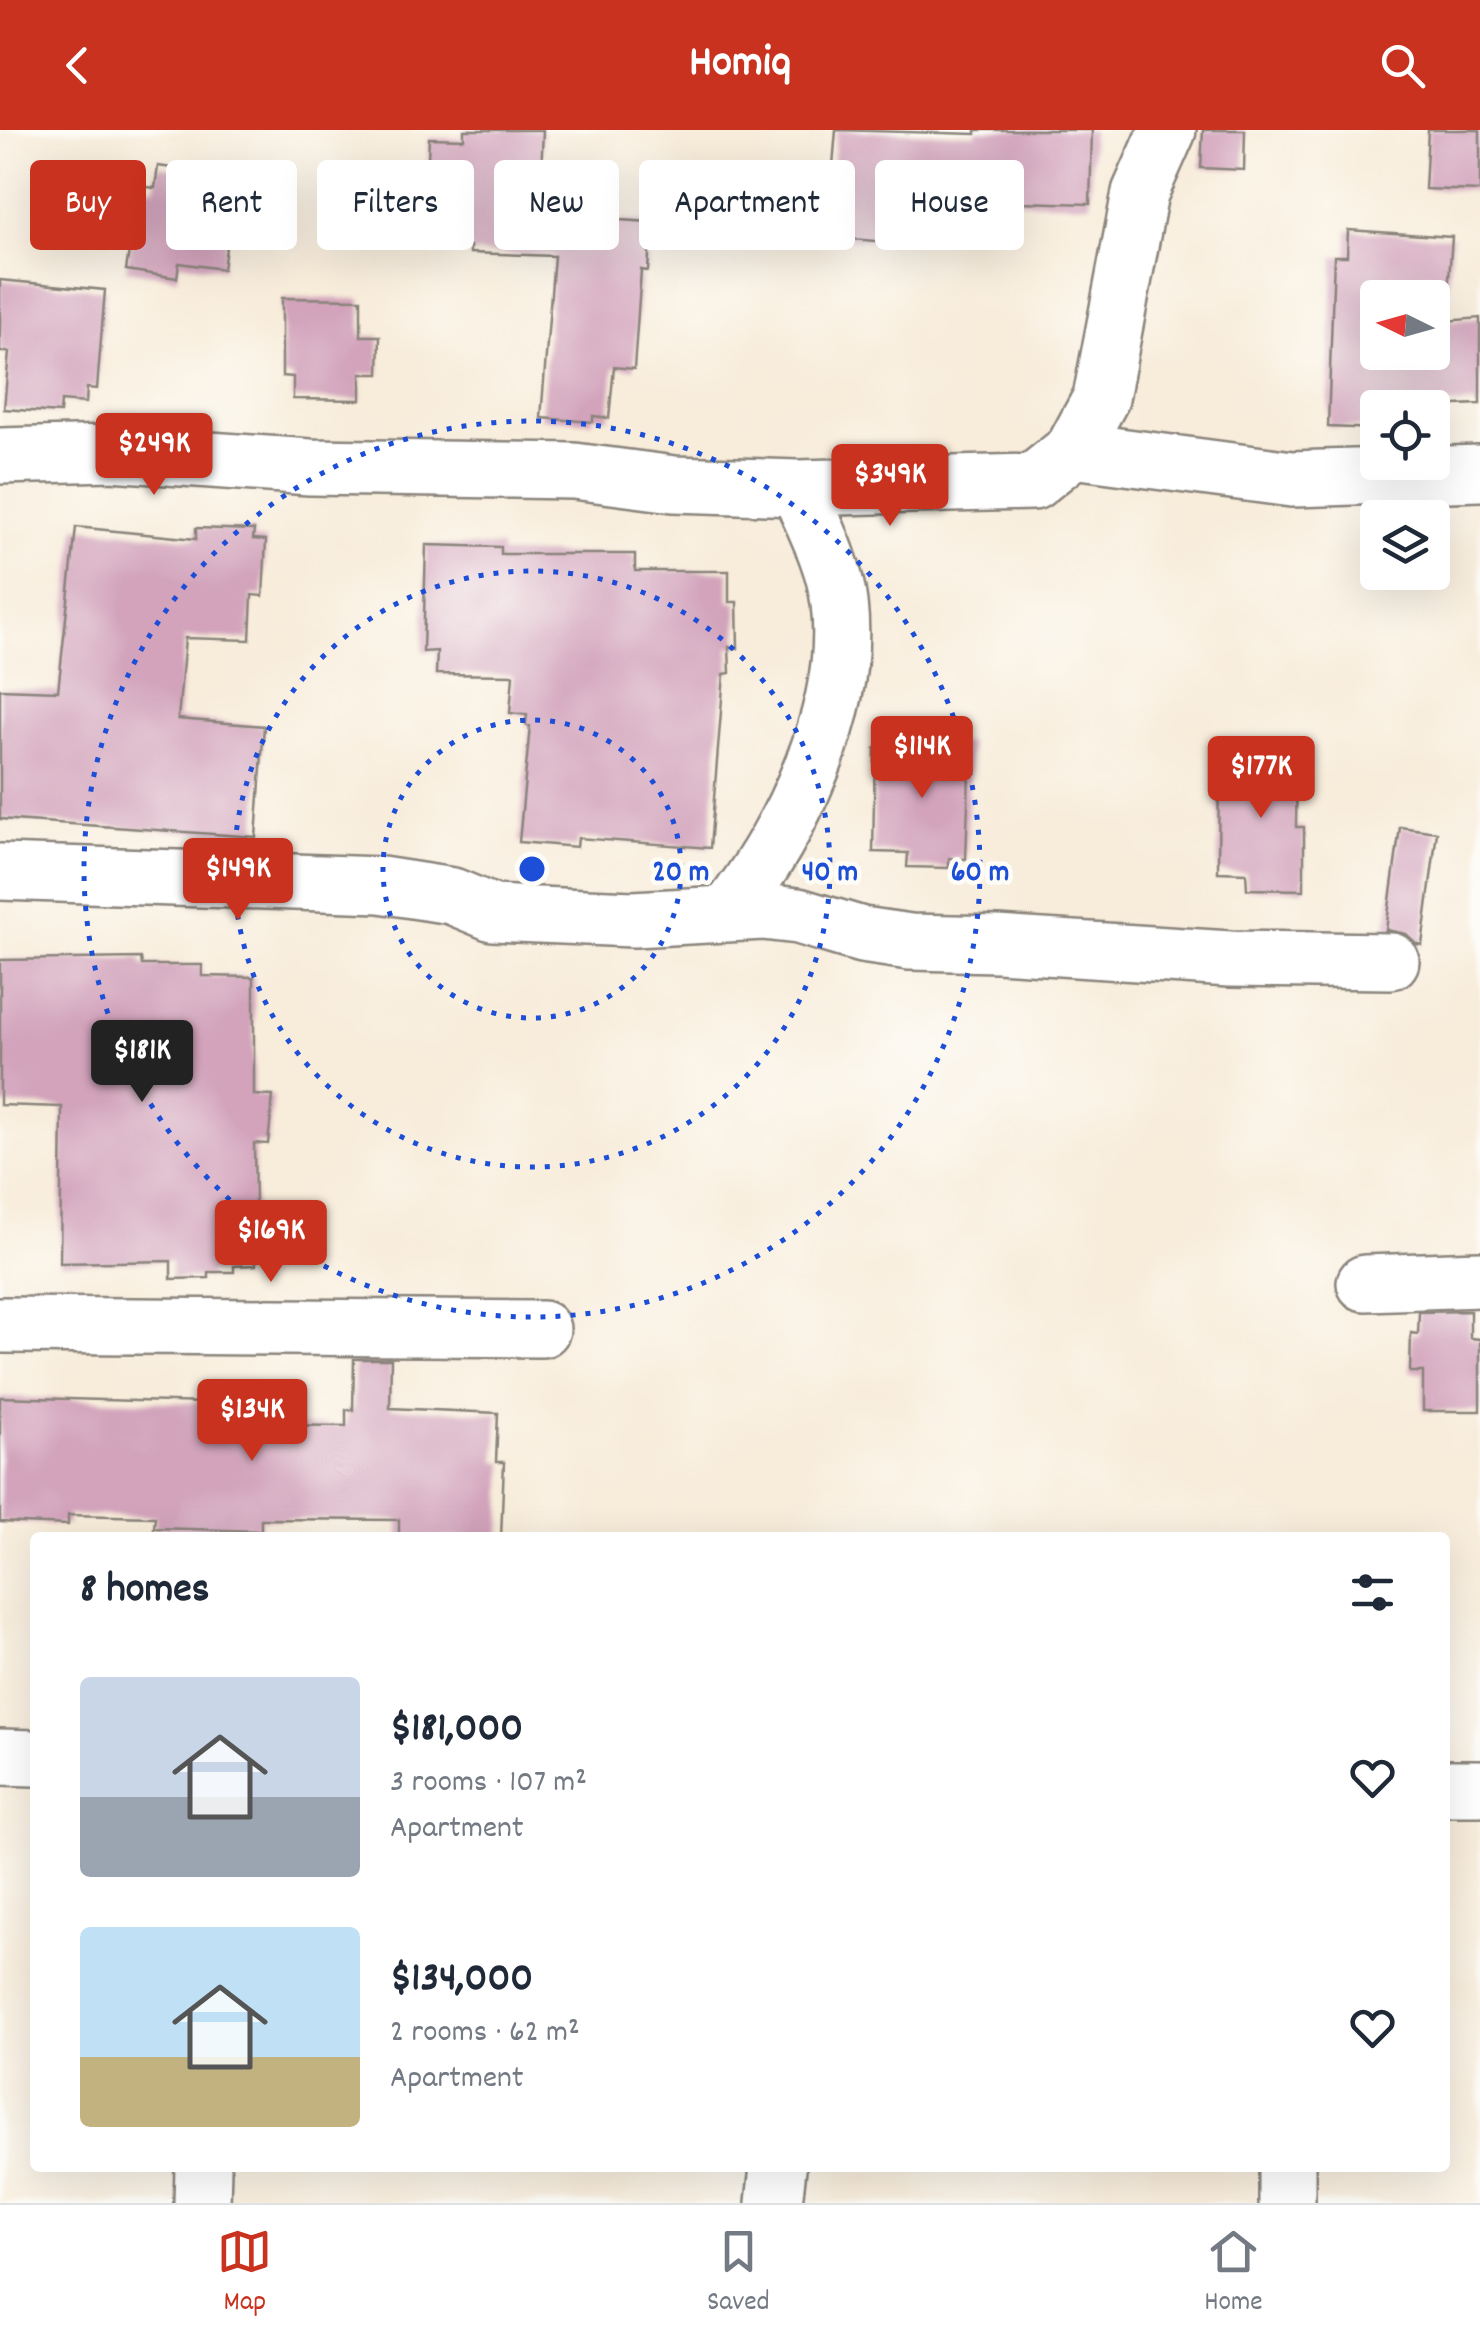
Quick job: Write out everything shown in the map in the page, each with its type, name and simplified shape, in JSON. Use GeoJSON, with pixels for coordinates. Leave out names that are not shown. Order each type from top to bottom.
{"type":"FeatureCollection","features":[{"type":"Feature","properties":{"kind":"street"},"geometry":{"type":"LineString","coordinates":[[0,456],[111,453],[310,467],[574,471],[674,484],[798,488],[1033,482],[1073,450],[1101,398],[1140,193],[1168,130]]}},
{"type":"Feature","properties":{"kind":"street"},"geometry":{"type":"LineString","coordinates":[[1073,450],[1292,479],[1480,473]]}},
{"type":"Feature","properties":{"kind":"street"},"geometry":{"type":"LineString","coordinates":[[730,912],[783,834],[827,719],[840,665],[839,600],[828,555],[798,488]]}},
{"type":"Feature","properties":{"kind":"street"},"geometry":{"type":"LineString","coordinates":[[0,872],[381,885],[452,896],[493,913],[633,919],[730,912],[798,916],[862,936],[910,942],[1230,959],[1391,961]]}},
{"type":"Feature","properties":{"kind":"street"},"geometry":{"type":"LineString","coordinates":[[1365,1283],[1480,1280]]}},
{"type":"Feature","properties":{"kind":"street"},"geometry":{"type":"LineString","coordinates":[[0,1325],[542,1330]]}},
{"type":"Feature","properties":{"kind":"street"},"geometry":{"type":"LineString","coordinates":[[0,1757],[30,1758]]}},
{"type":"Feature","properties":{"kind":"street"},"geometry":{"type":"LineString","coordinates":[[1450,1788],[1480,1788]]}},
{"type":"Feature","properties":{"kind":"street"},"geometry":{"type":"LineString","coordinates":[[202,2203],[203,2172]]}},
{"type":"Feature","properties":{"kind":"street"},"geometry":{"type":"LineString","coordinates":[[774,2203],[778,2172]]}},
{"type":"Feature","properties":{"kind":"street"},"geometry":{"type":"LineString","coordinates":[[1287,2203],[1288,2172]]}},
{"type":"Feature","properties":{"kind":"building"},"geometry":{"type":"Polygon","coordinates":[[[464,130],[543,130],[542,160],[494,160],[494,250],[619,250],[619,220],[639,221],[639,250],[649,250],[648,271],[641,270],[634,369],[614,367],[609,418],[593,416],[593,422],[541,418],[554,256],[470,253],[474,250],[474,160],[428,160],[429,138],[464,139],[464,130]]]}},
{"type":"Feature","properties":{"kind":"building"},"geometry":{"type":"Polygon","coordinates":[[[836,130],[976,134],[976,130],[1092,130],[1090,204],[1024,202],[1024,160],[875,160],[875,241],[855,239],[855,160],[833,160],[836,130]]]}},
{"type":"Feature","properties":{"kind":"building"},"geometry":{"type":"Polygon","coordinates":[[[1203,130],[1245,130],[1244,170],[1201,168],[1203,130]]]}},
{"type":"Feature","properties":{"kind":"building"},"geometry":{"type":"Polygon","coordinates":[[[1428,130],[1480,130],[1480,191],[1425,189],[1428,130]]]}},
{"type":"Feature","properties":{"kind":"building"},"geometry":{"type":"Polygon","coordinates":[[[158,166],[166,167],[166,250],[226,250],[223,269],[179,263],[177,278],[126,270],[129,250],[146,250],[146,187],[155,188],[158,166]]]}},
{"type":"Feature","properties":{"kind":"building"},"geometry":{"type":"Polygon","coordinates":[[[1348,230],[1452,237],[1449,280],[1360,280],[1360,370],[1450,370],[1450,321],[1480,318],[1480,404],[1450,405],[1450,390],[1360,390],[1360,428],[1328,427],[1334,256],[1347,256],[1348,230]]]}},
{"type":"Feature","properties":{"kind":"building"},"geometry":{"type":"Polygon","coordinates":[[[0,280],[105,290],[97,389],[87,388],[86,403],[61,401],[60,413],[4,409],[9,352],[0,352],[0,280]]]}},
{"type":"Feature","properties":{"kind":"building"},"geometry":{"type":"Polygon","coordinates":[[[282,298],[361,299],[361,336],[380,336],[379,374],[361,374],[361,400],[293,399],[293,377],[282,376],[282,298]]]}},
{"type":"Feature","properties":{"kind":"building"},"geometry":{"type":"Polygon","coordinates":[[[76,527],[196,539],[196,528],[254,530],[253,539],[266,540],[263,596],[252,595],[250,640],[185,638],[178,719],[264,726],[256,837],[0,819],[0,689],[58,691],[76,527]]]}},
{"type":"Feature","properties":{"kind":"building"},"geometry":{"type":"Polygon","coordinates":[[[426,545],[501,547],[501,554],[635,554],[635,571],[729,571],[729,602],[737,602],[738,648],[729,647],[730,673],[724,674],[710,848],[578,838],[577,847],[519,842],[530,726],[526,725],[527,715],[510,713],[513,675],[436,674],[437,651],[423,652],[426,545]]]}},
{"type":"Feature","properties":{"kind":"building"},"geometry":{"type":"Polygon","coordinates":[[[888,740],[970,743],[966,859],[949,858],[949,868],[907,867],[908,853],[873,852],[875,748],[887,749],[888,740]]]}},
{"type":"Feature","properties":{"kind":"building"},"geometry":{"type":"Polygon","coordinates":[[[1219,754],[1297,755],[1296,827],[1304,827],[1304,890],[1247,889],[1246,873],[1218,872],[1219,754]]]}},
{"type":"Feature","properties":{"kind":"building"},"geometry":{"type":"Polygon","coordinates":[[[1400,827],[1437,832],[1422,945],[1406,934],[1386,930],[1400,827]]]}},
{"type":"Feature","properties":{"kind":"building"},"geometry":{"type":"Polygon","coordinates":[[[141,958],[142,965],[202,965],[202,976],[254,977],[254,1095],[273,1096],[268,1144],[254,1143],[256,1265],[234,1266],[234,1272],[209,1272],[209,1278],[171,1279],[171,1261],[60,1263],[62,1107],[0,1105],[0,960],[141,958]]]}},
{"type":"Feature","properties":{"kind":"building"},"geometry":{"type":"Polygon","coordinates":[[[1470,1311],[1470,1338],[1480,1339],[1480,1411],[1423,1411],[1423,1372],[1410,1372],[1411,1333],[1418,1334],[1419,1312],[1470,1311]]]}},
{"type":"Feature","properties":{"kind":"building"},"geometry":{"type":"Polygon","coordinates":[[[354,1359],[391,1359],[390,1408],[498,1413],[496,1462],[504,1462],[501,1532],[399,1532],[399,1520],[261,1519],[261,1531],[154,1528],[155,1517],[68,1515],[68,1525],[0,1522],[0,1397],[240,1404],[240,1420],[267,1421],[267,1425],[346,1426],[346,1410],[353,1410],[354,1359]]]}}]}
